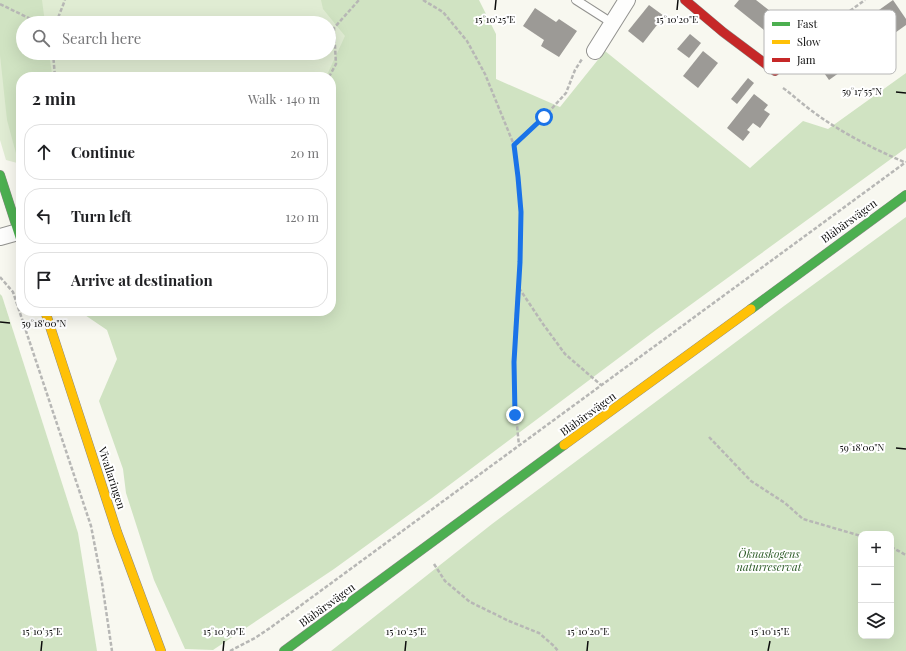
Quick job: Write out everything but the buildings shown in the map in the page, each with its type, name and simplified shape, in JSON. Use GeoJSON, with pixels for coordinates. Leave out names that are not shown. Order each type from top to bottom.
{"type":"FeatureCollection","features":[{"type":"Feature","properties":{"kind":"street"},"geometry":{"type":"LineString","coordinates":[[596,51],[627,0]]}},
{"type":"Feature","properties":{"kind":"street"},"geometry":{"type":"LineString","coordinates":[[685,0],[723,32],[764,63]]}},
{"type":"Feature","properties":{"kind":"street"},"geometry":{"type":"LineString","coordinates":[[0,175],[16,224]]}},
{"type":"Feature","properties":{"kind":"street","name":"Blåbärsvägen"},"geometry":{"type":"LineString","coordinates":[[284,651],[906,195]]}},
{"type":"Feature","properties":{"kind":"street"},"geometry":{"type":"LineString","coordinates":[[0,237],[16,236]]}},
{"type":"Feature","properties":{"kind":"street","name":"Vivallaringen"},"geometry":{"type":"LineString","coordinates":[[47,316],[117,532],[161,651]]}},
{"type":"Feature","properties":{"kind":"lane"},"geometry":{"type":"LineString","coordinates":[[576,0],[612,23]]}},
{"type":"Feature","properties":{"kind":"path"},"geometry":{"type":"LineString","coordinates":[[59,16],[65,0]]}},
{"type":"Feature","properties":{"kind":"path"},"geometry":{"type":"LineString","coordinates":[[336,26],[359,0]]}},
{"type":"Feature","properties":{"kind":"path"},"geometry":{"type":"LineString","coordinates":[[423,0],[443,12],[467,41],[484,74],[514,145],[521,212],[514,362],[515,415],[519,445]]}},
{"type":"Feature","properties":{"kind":"path"},"geometry":{"type":"LineString","coordinates":[[851,10],[865,0]]}},
{"type":"Feature","properties":{"kind":"path"},"geometry":{"type":"LineString","coordinates":[[0,4],[25,16]]}},
{"type":"Feature","properties":{"kind":"path"},"geometry":{"type":"LineString","coordinates":[[514,145],[544,117],[566,93],[575,70],[585,56],[596,51]]}},
{"type":"Feature","properties":{"kind":"path"},"geometry":{"type":"LineString","coordinates":[[54,60],[55,72]]}},
{"type":"Feature","properties":{"kind":"path"},"geometry":{"type":"LineString","coordinates":[[332,72],[336,64],[336,60]]}},
{"type":"Feature","properties":{"kind":"path"},"geometry":{"type":"LineString","coordinates":[[230,651],[270,628],[905,162],[859,140],[811,111],[782,86],[778,81],[776,74]]}},
{"type":"Feature","properties":{"kind":"path"},"geometry":{"type":"LineString","coordinates":[[0,277],[13,292],[16,301]]}},
{"type":"Feature","properties":{"kind":"path"},"geometry":{"type":"LineString","coordinates":[[518,288],[565,354],[601,385]]}},
{"type":"Feature","properties":{"kind":"path"},"geometry":{"type":"LineString","coordinates":[[21,316],[91,526],[102,583],[112,651]]}},
{"type":"Feature","properties":{"kind":"path"},"geometry":{"type":"LineString","coordinates":[[709,437],[751,482],[785,503],[803,518],[858,535]]}},
{"type":"Feature","properties":{"kind":"path"},"geometry":{"type":"LineString","coordinates":[[429,544],[433,562],[445,581],[470,602],[509,621],[539,633],[558,651]]}},
{"type":"Feature","properties":{"kind":"path"},"geometry":{"type":"LineString","coordinates":[[894,549],[906,555]]}},
{"type":"Feature","properties":{"kind":"green space"},"geometry":{"type":"Polygon","coordinates":[[[0,0],[408,0],[336,72],[16,72],[16,163],[6,160],[0,140],[0,0]]]}},
{"type":"Feature","properties":{"kind":"green space"},"geometry":{"type":"Polygon","coordinates":[[[0,0],[42,0],[44,16],[16,16],[16,60],[50,60],[52,72],[16,72],[16,153],[7,120],[0,55],[0,0]]]}},
{"type":"Feature","properties":{"kind":"green space"},"geometry":{"type":"Polygon","coordinates":[[[321,0],[479,0],[496,34],[496,79],[560,107],[605,51],[750,168],[803,121],[828,129],[906,73],[906,148],[656,330],[432,498],[334,569],[213,650],[185,649],[154,580],[126,493],[123,469],[99,401],[117,359],[107,330],[86,316],[336,316],[336,72],[328,72],[334,60],[336,60],[336,55],[345,36],[336,25],[336,16],[329,16],[323,9],[321,0]]]}},
{"type":"Feature","properties":{"kind":"green space","name":"Öknaskogens naturreservat"},"geometry":{"type":"Polygon","coordinates":[[[906,217],[906,651],[331,651],[492,524],[906,217]]]}},
{"type":"Feature","properties":{"kind":"green space"},"geometry":{"type":"Polygon","coordinates":[[[0,294],[2,296],[78,533],[97,651],[0,651],[0,294]]]}},
{"type":"Feature","properties":{"kind":"traffic: fast"},"geometry":{"type":"LineString","coordinates":[[0,175],[16,225]]}},
{"type":"Feature","properties":{"kind":"traffic: fast"},"geometry":{"type":"LineString","coordinates":[[751,309],[906,195]]}},
{"type":"Feature","properties":{"kind":"traffic: fast"},"geometry":{"type":"LineString","coordinates":[[284,651],[564,445]]}},
{"type":"Feature","properties":{"kind":"traffic: slow"},"geometry":{"type":"LineString","coordinates":[[564,445],[751,309]]}},
{"type":"Feature","properties":{"kind":"traffic: slow"},"geometry":{"type":"LineString","coordinates":[[47,316],[117,532],[161,651]]}},
{"type":"Feature","properties":{"kind":"traffic: jam"},"geometry":{"type":"LineString","coordinates":[[685,0],[723,32],[764,63]]}},
{"type":"Feature","properties":{"kind":"route"},"geometry":{"type":"LineString","coordinates":[[515,415],[514,362],[520,262],[521,212],[514,145],[544,117]]}}]}
